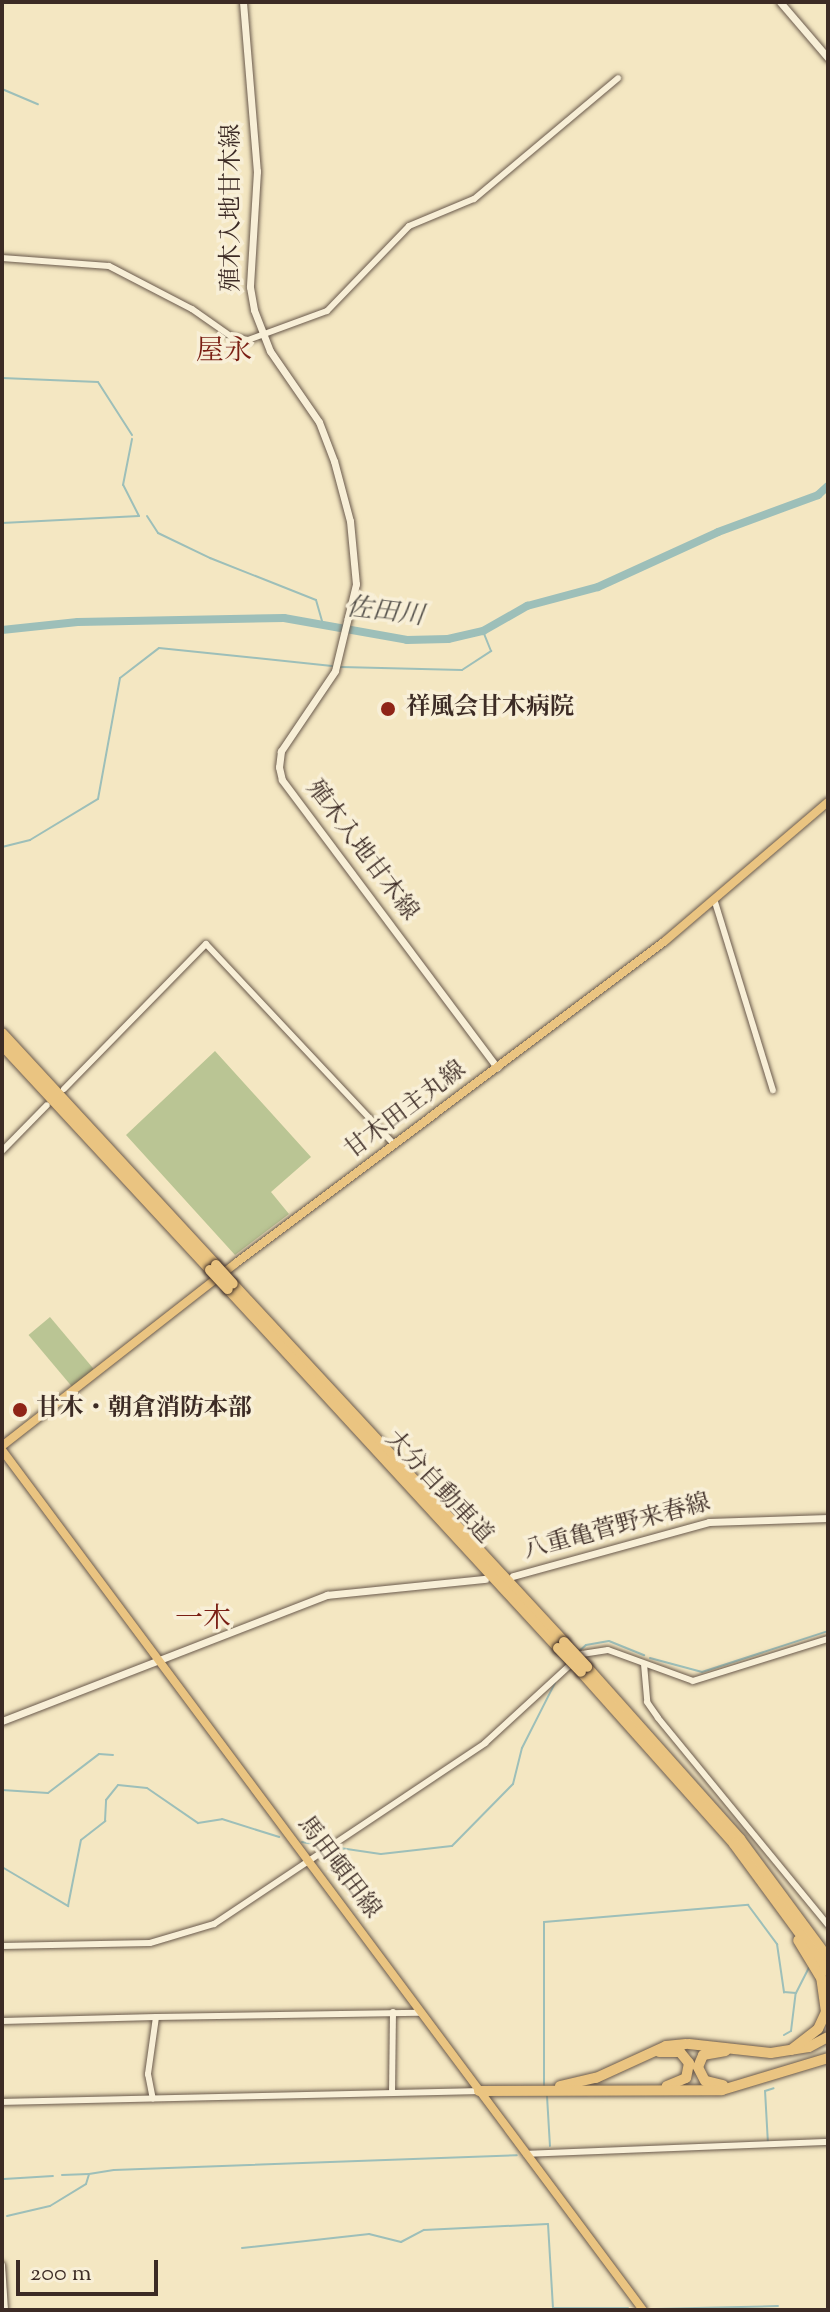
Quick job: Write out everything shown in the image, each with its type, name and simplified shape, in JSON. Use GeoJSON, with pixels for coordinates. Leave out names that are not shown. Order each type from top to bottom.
{"type":"FeatureCollection","features":[{"type":"Feature","properties":{"kind":"highway","name":"大分自動車道"},"geometry":{"type":"LineString","coordinates":[[2,1033],[213,1268]]}},
{"type":"Feature","properties":{"kind":"highway","name":"大分自動車道"},"geometry":{"type":"LineString","coordinates":[[2,1045],[231,1287],[720,1815],[812,1942]]}},
{"type":"Feature","properties":{"kind":"highway","name":"大分自動車道"},"geometry":{"type":"LineString","coordinates":[[584,1669],[812,1942],[828,1956]]}},
{"type":"Feature","properties":{"kind":"highway"},"geometry":{"type":"LineString","coordinates":[[791,2050],[825,2018],[825,1975],[812,1942]]}},
{"type":"Feature","properties":{"kind":"highway"},"geometry":{"type":"LineString","coordinates":[[737,2085],[705,2081],[698,2067],[703,2055],[791,2050],[828,2037]]}},
{"type":"Feature","properties":{"kind":"highway"},"geometry":{"type":"LineString","coordinates":[[799,2063],[828,2043]]}},
{"type":"Feature","properties":{"kind":"highway"},"geometry":{"type":"LineString","coordinates":[[479,2091],[581,2083],[649,2052],[687,2044],[736,2051]]}},
{"type":"Feature","properties":{"kind":"highway"},"geometry":{"type":"LineString","coordinates":[[649,2052],[680,2052],[689,2063],[686,2078],[654,2090]]}},
{"type":"Feature","properties":{"kind":"highway"},"geometry":{"type":"LineString","coordinates":[[479,2091],[654,2090],[737,2085],[799,2063],[828,2058]]}},
{"type":"Feature","properties":{"kind":"main road","name":"殖木入地甘木線"},"geometry":{"type":"LineString","coordinates":[[243,2],[257,171],[250,287],[262,335],[319,422],[334,461],[350,521],[354,603],[341,653],[335,671],[281,751],[282,780],[497,1067]]}},
{"type":"Feature","properties":{"kind":"main road"},"geometry":{"type":"LineString","coordinates":[[780,2],[828,58]]}},
{"type":"Feature","properties":{"kind":"main road","name":"甘木田主丸線"},"geometry":{"type":"LineString","coordinates":[[2,1448],[394,1144],[715,902],[828,802]]}},
{"type":"Feature","properties":{"kind":"main road","name":"馬田頓田線"},"geometry":{"type":"LineString","coordinates":[[2,1448],[419,2013],[643,2310]]}},
{"type":"Feature","properties":{"kind":"main road","name":"八重亀菅野来春線"},"geometry":{"type":"LineString","coordinates":[[513,1576],[709,1522],[828,1518]]}},
{"type":"Feature","properties":{"kind":"main road"},"geometry":{"type":"LineString","coordinates":[[2,1721],[327,1595],[485,1579]]}},
{"type":"Feature","properties":{"kind":"street"},"geometry":{"type":"LineString","coordinates":[[2,258],[109,266],[192,309],[232,337],[248,340],[327,311],[409,226],[474,199],[618,78]]}},
{"type":"Feature","properties":{"kind":"street"},"geometry":{"type":"LineString","coordinates":[[715,902],[773,1090]]}},
{"type":"Feature","properties":{"kind":"street"},"geometry":{"type":"LineString","coordinates":[[64,1089],[206,944],[394,1144]]}},
{"type":"Feature","properties":{"kind":"street"},"geometry":{"type":"LineString","coordinates":[[2,1151],[47,1105]]}},
{"type":"Feature","properties":{"kind":"street"},"geometry":{"type":"LineString","coordinates":[[2,1946],[150,1943],[181,1937],[230,1916],[485,1743],[582,1654],[608,1650],[675,1678],[710,1679],[828,1639]]}},
{"type":"Feature","properties":{"kind":"street"},"geometry":{"type":"LineString","coordinates":[[644,1664],[645,1694],[658,1718],[828,1925]]}},
{"type":"Feature","properties":{"kind":"street"},"geometry":{"type":"LineString","coordinates":[[392,2093],[393,2012]]}},
{"type":"Feature","properties":{"kind":"street"},"geometry":{"type":"LineString","coordinates":[[2,2021],[419,2013]]}},
{"type":"Feature","properties":{"kind":"street"},"geometry":{"type":"LineString","coordinates":[[153,2099],[148,2074],[156,2017]]}},
{"type":"Feature","properties":{"kind":"street"},"geometry":{"type":"LineString","coordinates":[[2,2102],[479,2091]]}},
{"type":"Feature","properties":{"kind":"street"},"geometry":{"type":"LineString","coordinates":[[526,2154],[828,2142]]}},
{"type":"Feature","properties":{"kind":"street"},"geometry":{"type":"LineString","coordinates":[[2,2265],[5,2310]]}},
{"type":"Feature","properties":{"kind":"green space"},"geometry":{"type":"Polygon","coordinates":[[[215,1051],[311,1157],[271,1192],[289,1214],[235,1255],[126,1135],[215,1051]]]}},
{"type":"Feature","properties":{"kind":"green space"},"geometry":{"type":"Polygon","coordinates":[[[50,1317],[94,1369],[72,1387],[29,1335],[50,1317]]]}},
{"type":"Feature","properties":{"kind":"waterway"},"geometry":{"type":"LineString","coordinates":[[2,89],[38,104]]}},
{"type":"Feature","properties":{"kind":"waterway"},"geometry":{"type":"LineString","coordinates":[[2,378],[98,382],[132,435]]}},
{"type":"Feature","properties":{"kind":"waterway"},"geometry":{"type":"LineString","coordinates":[[2,523],[139,516],[123,485],[132,439]]}},
{"type":"Feature","properties":{"kind":"waterway","name":"佐田川"},"geometry":{"type":"LineString","coordinates":[[2,630],[78,622],[284,618],[407,640],[448,639],[483,631],[527,606],[598,587],[718,532],[818,495],[828,486]]}},
{"type":"Feature","properties":{"kind":"waterway"},"geometry":{"type":"LineString","coordinates":[[147,516],[158,533],[210,558],[316,600],[323,625]]}},
{"type":"Feature","properties":{"kind":"waterway"},"geometry":{"type":"LineString","coordinates":[[341,667],[462,670],[491,651],[483,631]]}},
{"type":"Feature","properties":{"kind":"waterway"},"geometry":{"type":"LineString","coordinates":[[2,847],[30,840],[98,799],[120,678],[159,648],[332,666]]}},
{"type":"Feature","properties":{"kind":"waterway"},"geometry":{"type":"LineString","coordinates":[[650,1658],[702,1672],[828,1631]]}},
{"type":"Feature","properties":{"kind":"waterway"},"geometry":{"type":"LineString","coordinates":[[577,1653],[586,1645],[609,1641],[644,1655]]}},
{"type":"Feature","properties":{"kind":"waterway"},"geometry":{"type":"LineString","coordinates":[[340,1848],[381,1854],[452,1846],[513,1784],[522,1748],[555,1683]]}},
{"type":"Feature","properties":{"kind":"waterway"},"geometry":{"type":"LineString","coordinates":[[2,1790],[48,1793],[99,1754],[113,1755]]}},
{"type":"Feature","properties":{"kind":"waterway"},"geometry":{"type":"LineString","coordinates":[[2,1867],[68,1906],[81,1840],[105,1821],[106,1800],[118,1785],[147,1788],[198,1823],[222,1819],[279,1837]]}},
{"type":"Feature","properties":{"kind":"waterway"},"geometry":{"type":"LineString","coordinates":[[302,1842],[324,1846]]}},
{"type":"Feature","properties":{"kind":"waterway"},"geometry":{"type":"LineString","coordinates":[[544,2086],[544,1922],[748,1905],[777,1944],[784,1992],[796,1993]]}},
{"type":"Feature","properties":{"kind":"waterway"},"geometry":{"type":"LineString","coordinates":[[784,2035],[791,2031],[796,1993],[810,1966]]}},
{"type":"Feature","properties":{"kind":"waterway"},"geometry":{"type":"LineString","coordinates":[[768,2144],[765,2091],[774,2088]]}},
{"type":"Feature","properties":{"kind":"waterway"},"geometry":{"type":"LineString","coordinates":[[547,2096],[550,2146]]}},
{"type":"Feature","properties":{"kind":"waterway"},"geometry":{"type":"LineString","coordinates":[[7,2216],[50,2206],[86,2184],[89,2174],[114,2170],[517,2155]]}},
{"type":"Feature","properties":{"kind":"waterway"},"geometry":{"type":"LineString","coordinates":[[62,2175],[89,2174]]}},
{"type":"Feature","properties":{"kind":"waterway"},"geometry":{"type":"LineString","coordinates":[[4,2179],[53,2176]]}},
{"type":"Feature","properties":{"kind":"waterway"},"geometry":{"type":"LineString","coordinates":[[242,2248],[369,2234],[401,2242],[424,2230],[548,2224],[553,2308],[628,2308]]}},
{"type":"Feature","properties":{"kind":"waterway"},"geometry":{"type":"LineString","coordinates":[[650,2309],[778,2306]]}},
{"type":"Feature","properties":{"kind":"place","name":"祥風会甘木病院"},"geometry":{"type":"Point","coordinates":[388,709]}},
{"type":"Feature","properties":{"kind":"place","name":"甘木・朝倉消防本部"},"geometry":{"type":"Point","coordinates":[20,1410]}},
{"type":"Feature","properties":{"kind":"district","name":"屋永"},"geometry":{"type":"Point","coordinates":[224,352]}},
{"type":"Feature","properties":{"kind":"district","name":"一木"},"geometry":{"type":"Point","coordinates":[203,1620]}}]}
